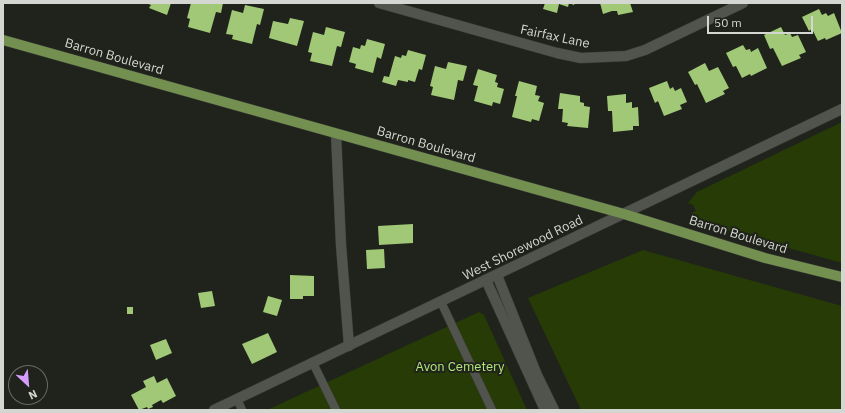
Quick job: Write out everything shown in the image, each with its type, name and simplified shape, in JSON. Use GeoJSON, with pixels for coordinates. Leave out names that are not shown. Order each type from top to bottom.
{"type":"FeatureCollection","features":[{"type":"Feature","properties":{"kind":"main road","name":"Barron Boulevard"},"geometry":{"type":"LineString","coordinates":[[3,40],[624,214],[765,258],[842,277]]}},
{"type":"Feature","properties":{"kind":"street","name":"Fairfax Lane"},"geometry":{"type":"LineString","coordinates":[[379,3],[557,53],[581,58],[604,58],[626,56],[645,50],[743,3]]}},
{"type":"Feature","properties":{"kind":"street","name":"West Shorewood Road"},"geometry":{"type":"LineString","coordinates":[[214,410],[842,109]]}},
{"type":"Feature","properties":{"kind":"street"},"geometry":{"type":"LineString","coordinates":[[336,134],[341,245],[348,346]]}},
{"type":"Feature","properties":{"kind":"street"},"geometry":{"type":"LineString","coordinates":[[497,275],[537,375],[554,410]]}},
{"type":"Feature","properties":{"kind":"street"},"geometry":{"type":"LineString","coordinates":[[486,280],[545,410]]}},
{"type":"Feature","properties":{"kind":"lane"},"geometry":{"type":"LineString","coordinates":[[441,302],[492,410]]}},
{"type":"Feature","properties":{"kind":"lane"},"geometry":{"type":"LineString","coordinates":[[313,363],[336,410]]}},
{"type":"Feature","properties":{"kind":"lane"},"geometry":{"type":"LineString","coordinates":[[237,399],[242,410]]}},
{"type":"Feature","properties":{"kind":"green space"},"geometry":{"type":"Polygon","coordinates":[[[842,122],[842,263],[725,230],[699,221],[691,213],[696,211],[693,205],[688,203],[697,192],[842,122]]]}},
{"type":"Feature","properties":{"kind":"green space"},"geometry":{"type":"Polygon","coordinates":[[[643,250],[842,306],[842,410],[581,410],[528,298],[643,250]]]}},
{"type":"Feature","properties":{"kind":"green space","name":"Avon Cemetery"},"geometry":{"type":"Polygon","coordinates":[[[479,312],[484,315],[527,410],[267,410],[479,312]]]}},
{"type":"Feature","properties":{"kind":"building"},"geometry":{"type":"Polygon","coordinates":[[[146,3],[171,3],[167,15],[149,8],[151,5],[146,3]]]}},
{"type":"Feature","properties":{"kind":"building"},"geometry":{"type":"Polygon","coordinates":[[[191,3],[223,3],[221,13],[216,12],[210,33],[188,27],[190,19],[187,18],[191,3]]]}},
{"type":"Feature","properties":{"kind":"building"},"geometry":{"type":"Polygon","coordinates":[[[545,3],[569,3],[568,7],[559,4],[557,13],[543,9],[545,3]]]}},
{"type":"Feature","properties":{"kind":"building"},"geometry":{"type":"Polygon","coordinates":[[[600,3],[630,3],[633,12],[618,15],[617,11],[612,11],[603,14],[600,3]]]}},
{"type":"Feature","properties":{"kind":"building"},"geometry":{"type":"Polygon","coordinates":[[[245,5],[264,9],[260,25],[257,24],[252,44],[232,39],[233,35],[226,34],[232,10],[243,13],[245,5]]]}},
{"type":"Feature","properties":{"kind":"building"},"geometry":{"type":"Polygon","coordinates":[[[819,9],[822,15],[826,13],[828,16],[834,13],[842,33],[826,40],[825,38],[818,41],[812,29],[809,31],[802,17],[819,9]]]}},
{"type":"Feature","properties":{"kind":"building"},"geometry":{"type":"Polygon","coordinates":[[[290,18],[304,21],[297,46],[269,38],[273,21],[288,24],[290,18]]]}},
{"type":"Feature","properties":{"kind":"building"},"geometry":{"type":"Polygon","coordinates":[[[326,27],[345,32],[341,47],[337,46],[332,66],[310,61],[312,53],[308,52],[313,32],[324,35],[326,27]]]}},
{"type":"Feature","properties":{"kind":"building"},"geometry":{"type":"Polygon","coordinates":[[[781,27],[785,35],[790,33],[792,37],[798,35],[806,52],[799,55],[801,58],[782,66],[773,48],[770,49],[764,35],[781,27]]]}},
{"type":"Feature","properties":{"kind":"building"},"geometry":{"type":"Polygon","coordinates":[[[367,39],[385,44],[381,59],[377,57],[373,73],[355,68],[356,64],[349,62],[353,47],[360,49],[361,45],[365,46],[367,39]]]}},
{"type":"Feature","properties":{"kind":"building"},"geometry":{"type":"Polygon","coordinates":[[[743,45],[746,50],[750,49],[751,52],[758,48],[767,68],[751,76],[750,74],[742,78],[736,66],[733,67],[726,53],[743,45]]]}},
{"type":"Feature","properties":{"kind":"building"},"geometry":{"type":"Polygon","coordinates":[[[408,50],[426,55],[422,70],[419,69],[415,82],[398,80],[396,86],[382,82],[384,76],[389,77],[395,56],[401,58],[402,55],[406,56],[408,50]]]}},
{"type":"Feature","properties":{"kind":"building"},"geometry":{"type":"Polygon","coordinates":[[[448,62],[467,66],[463,81],[458,80],[454,100],[431,95],[433,87],[430,86],[435,66],[446,69],[448,62]]]}},
{"type":"Feature","properties":{"kind":"building"},"geometry":{"type":"Polygon","coordinates":[[[705,63],[709,71],[718,67],[729,88],[723,91],[725,94],[706,103],[697,84],[695,85],[688,72],[705,63]]]}},
{"type":"Feature","properties":{"kind":"building"},"geometry":{"type":"Polygon","coordinates":[[[478,69],[497,75],[495,82],[498,83],[497,87],[504,89],[500,104],[493,102],[492,106],[474,101],[478,86],[473,85],[478,69]]]}},
{"type":"Feature","properties":{"kind":"building"},"geometry":{"type":"Polygon","coordinates":[[[519,81],[537,86],[535,95],[540,96],[538,101],[544,103],[539,121],[532,119],[531,122],[512,117],[519,81]]]}},
{"type":"Feature","properties":{"kind":"building"},"geometry":{"type":"Polygon","coordinates":[[[667,81],[670,89],[673,87],[675,91],[681,88],[687,102],[680,105],[682,109],[664,116],[658,101],[655,103],[649,88],[667,81]]]}},
{"type":"Feature","properties":{"kind":"building"},"geometry":{"type":"Polygon","coordinates":[[[560,93],[580,96],[580,102],[584,103],[584,106],[590,107],[588,128],[567,126],[568,123],[562,122],[563,109],[558,109],[560,93]]]}},
{"type":"Feature","properties":{"kind":"building"},"geometry":{"type":"Polygon","coordinates":[[[626,94],[626,103],[632,102],[632,108],[638,107],[639,126],[633,126],[633,130],[613,132],[612,111],[608,111],[607,96],[626,94]]]}},
{"type":"Feature","properties":{"kind":"building"},"geometry":{"type":"Polygon","coordinates":[[[413,224],[413,243],[379,245],[378,226],[413,224]]]}},
{"type":"Feature","properties":{"kind":"building"},"geometry":{"type":"Polygon","coordinates":[[[384,249],[385,268],[367,269],[366,250],[384,249]]]}},
{"type":"Feature","properties":{"kind":"building"},"geometry":{"type":"Polygon","coordinates":[[[290,275],[314,276],[314,296],[303,296],[303,299],[290,299],[290,275]]]}},
{"type":"Feature","properties":{"kind":"building"},"geometry":{"type":"Polygon","coordinates":[[[212,291],[215,306],[201,308],[198,293],[212,291]]]}},
{"type":"Feature","properties":{"kind":"building"},"geometry":{"type":"Polygon","coordinates":[[[268,296],[282,300],[277,316],[263,312],[268,296]]]}},
{"type":"Feature","properties":{"kind":"building"},"geometry":{"type":"Polygon","coordinates":[[[127,307],[133,307],[133,314],[127,314],[127,307]]]}},
{"type":"Feature","properties":{"kind":"building"},"geometry":{"type":"Polygon","coordinates":[[[268,333],[277,352],[252,364],[242,344],[268,333]]]}},
{"type":"Feature","properties":{"kind":"building"},"geometry":{"type":"Polygon","coordinates":[[[166,339],[172,353],[156,360],[150,345],[166,339]]]}},
{"type":"Feature","properties":{"kind":"building"},"geometry":{"type":"Polygon","coordinates":[[[154,376],[157,383],[167,378],[176,396],[163,403],[161,400],[152,405],[153,407],[148,409],[147,407],[139,410],[131,395],[146,387],[143,381],[154,376]]]}}]}
